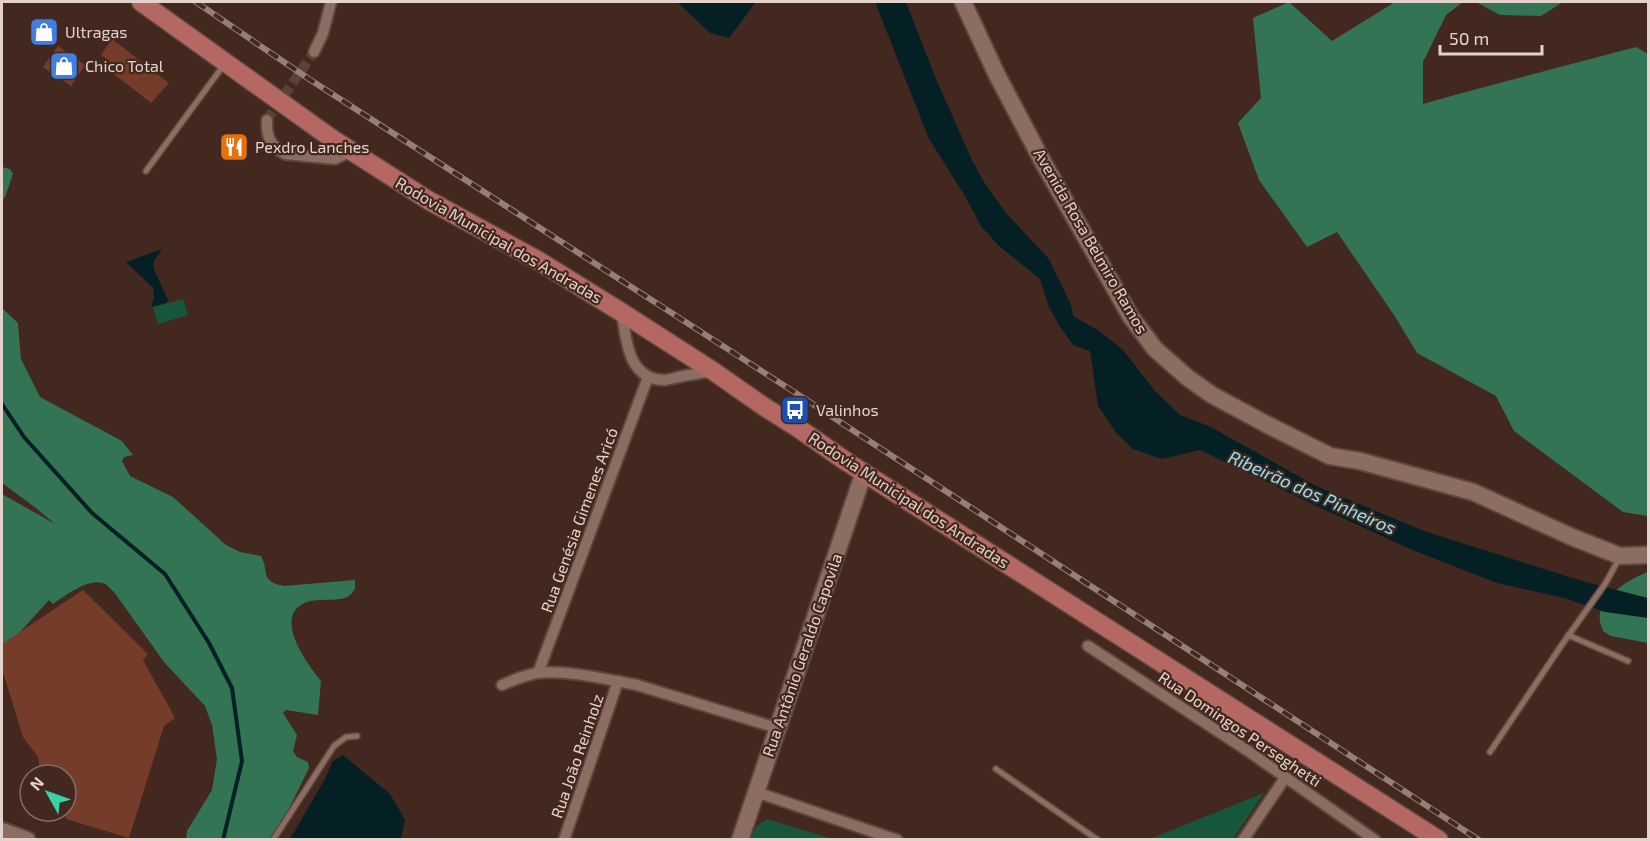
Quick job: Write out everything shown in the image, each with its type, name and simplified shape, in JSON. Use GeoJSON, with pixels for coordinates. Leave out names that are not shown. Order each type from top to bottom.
{"type":"FeatureCollection","features":[{"type":"Feature","properties":{"kind":"main road","name":"Rodovia Municipal dos Andradas"},"geometry":{"type":"LineString","coordinates":[[141,2],[351,151],[428,200],[539,261],[621,312],[864,472],[1439,840]]}},
{"type":"Feature","properties":{"kind":"main road","name":"Avenida Rosa Belmiro Ramos"},"geometry":{"type":"LineString","coordinates":[[963,2],[997,75],[1044,164],[1131,316],[1155,349],[1188,378],[1212,395],[1330,456],[1360,460],[1473,492],[1620,556],[1648,555]]}},
{"type":"Feature","properties":{"kind":"main road","name":"Rua Antônio Geraldo Capovila"},"geometry":{"type":"LineString","coordinates":[[740,840],[864,472]]}},
{"type":"Feature","properties":{"kind":"main road"},"geometry":{"type":"LineString","coordinates":[[2,831],[27,840]]}},
{"type":"Feature","properties":{"kind":"street"},"geometry":{"type":"LineString","coordinates":[[314,52],[323,33],[331,2]]}},
{"type":"Feature","properties":{"kind":"street"},"geometry":{"type":"LineString","coordinates":[[267,120],[266,132],[270,140],[279,151],[285,154],[335,159],[351,151]]}},
{"type":"Feature","properties":{"kind":"street"},"geometry":{"type":"LineString","coordinates":[[621,312],[631,358],[638,369],[648,377],[666,380],[713,371]]}},
{"type":"Feature","properties":{"kind":"street","name":"Rua Genésia Gimenes Aricó"},"geometry":{"type":"LineString","coordinates":[[538,673],[648,377]]}},
{"type":"Feature","properties":{"kind":"street","name":"Rua Domingos Perseghetti"},"geometry":{"type":"LineString","coordinates":[[1088,646],[1248,751],[1375,840]]}},
{"type":"Feature","properties":{"kind":"street"},"geometry":{"type":"LineString","coordinates":[[502,686],[514,679],[538,673],[564,673],[618,681],[777,728]]}},
{"type":"Feature","properties":{"kind":"street","name":"Rua João Reinholz"},"geometry":{"type":"LineString","coordinates":[[564,840],[618,681]]}},
{"type":"Feature","properties":{"kind":"street"},"geometry":{"type":"LineString","coordinates":[[1244,840],[1285,778]]}},
{"type":"Feature","properties":{"kind":"street"},"geometry":{"type":"LineString","coordinates":[[756,792],[897,840]]}},
{"type":"Feature","properties":{"kind":"lane"},"geometry":{"type":"LineString","coordinates":[[146,171],[226,62]]}},
{"type":"Feature","properties":{"kind":"lane"},"geometry":{"type":"LineString","coordinates":[[1490,752],[1605,584],[1620,556]]}},
{"type":"Feature","properties":{"kind":"lane"},"geometry":{"type":"LineString","coordinates":[[1569,635],[1628,662]]}},
{"type":"Feature","properties":{"kind":"lane"},"geometry":{"type":"LineString","coordinates":[[273,840],[334,746],[346,738],[357,736]]}},
{"type":"Feature","properties":{"kind":"lane"},"geometry":{"type":"LineString","coordinates":[[996,770],[1098,840]]}},
{"type":"Feature","properties":{"kind":"green space"},"geometry":{"type":"Polygon","coordinates":[[[1289,2],[1332,41],[1395,2],[1463,2],[1446,15],[1423,62],[1423,104],[1636,47],[1648,54],[1648,516],[1623,512],[1514,431],[1496,396],[1417,353],[1337,232],[1307,247],[1259,180],[1238,123],[1261,98],[1253,18],[1289,2]]]}},
{"type":"Feature","properties":{"kind":"green space"},"geometry":{"type":"Polygon","coordinates":[[[1476,2],[1563,2],[1541,16],[1500,15],[1476,2]]]}},
{"type":"Feature","properties":{"kind":"green space"},"geometry":{"type":"Polygon","coordinates":[[[2,167],[10,169],[13,174],[2,201],[2,167]]]}},
{"type":"Feature","properties":{"kind":"green space"},"geometry":{"type":"Polygon","coordinates":[[[183,299],[188,315],[158,324],[153,307],[183,299]]]}},
{"type":"Feature","properties":{"kind":"green space"},"geometry":{"type":"Polygon","coordinates":[[[2,308],[18,323],[21,359],[40,397],[122,441],[133,455],[124,457],[122,461],[130,476],[173,497],[226,545],[240,552],[261,556],[268,579],[276,584],[284,586],[355,580],[355,589],[349,596],[307,602],[297,608],[292,617],[295,640],[321,681],[318,715],[286,710],[283,713],[297,735],[293,751],[297,757],[308,762],[309,768],[274,839],[186,839],[187,831],[212,790],[217,759],[212,725],[205,706],[164,662],[107,585],[94,583],[86,585],[53,604],[49,600],[2,652],[2,494],[55,524],[2,483],[2,308]]]}},
{"type":"Feature","properties":{"kind":"green space"},"geometry":{"type":"Polygon","coordinates":[[[1648,572],[1648,643],[1611,636],[1603,631],[1600,613],[1603,604],[1624,584],[1648,572]]]}},
{"type":"Feature","properties":{"kind":"green space"},"geometry":{"type":"Polygon","coordinates":[[[1264,793],[1233,839],[1150,839],[1264,793]]]}},
{"type":"Feature","properties":{"kind":"green space"},"geometry":{"type":"Polygon","coordinates":[[[767,819],[833,839],[751,839],[756,827],[767,819]]]}},
{"type":"Feature","properties":{"kind":"water"},"geometry":{"type":"Polygon","coordinates":[[[677,2],[756,2],[729,38],[710,33],[677,2]]]}},
{"type":"Feature","properties":{"kind":"water","name":"Ribeirão dos Pinheiros"},"geometry":{"type":"Polygon","coordinates":[[[875,2],[906,2],[936,79],[972,160],[1006,213],[1049,259],[1071,305],[1073,316],[1098,330],[1123,350],[1155,391],[1180,415],[1211,427],[1316,486],[1424,531],[1582,581],[1648,598],[1648,618],[1605,612],[1564,598],[1497,583],[1410,549],[1200,450],[1162,459],[1133,449],[1117,434],[1098,406],[1090,351],[1073,345],[1059,325],[1049,307],[1040,279],[999,246],[981,226],[929,139],[875,2]]]}},
{"type":"Feature","properties":{"kind":"water"},"geometry":{"type":"Polygon","coordinates":[[[162,249],[153,263],[168,300],[167,303],[151,307],[154,297],[153,288],[126,262],[162,249]]]}},
{"type":"Feature","properties":{"kind":"water"},"geometry":{"type":"Polygon","coordinates":[[[343,755],[390,794],[405,820],[401,839],[290,839],[333,761],[343,755]]]}},
{"type":"Feature","properties":{"kind":"building"},"geometry":{"type":"Polygon","coordinates":[[[112,39],[169,83],[151,103],[114,74],[119,68],[101,55],[112,39]]]}},
{"type":"Feature","properties":{"kind":"building","name":"Chico Total"},"geometry":{"type":"Polygon","coordinates":[[[58,46],[85,65],[71,86],[43,67],[58,46]]]}},
{"type":"Feature","properties":{"kind":"building"},"geometry":{"type":"Polygon","coordinates":[[[83,590],[148,654],[143,660],[175,718],[164,726],[129,838],[78,823],[78,763],[39,763],[38,757],[23,737],[2,669],[2,644],[83,590]]]}},
{"type":"Feature","properties":{"kind":"waterway"},"geometry":{"type":"LineString","coordinates":[[2,404],[24,437],[92,513],[165,574],[209,643],[232,688],[242,761],[223,840]]}},
{"type":"Feature","properties":{"kind":"tunnel"},"geometry":{"type":"LineString","coordinates":[[267,120],[314,52]]}},
{"type":"Feature","properties":{"kind":"railway"},"geometry":{"type":"LineString","coordinates":[[196,2],[309,79],[805,399],[1479,840]]}},
{"type":"Feature","properties":{"kind":"place","name":"Ultragas"},"geometry":{"type":"Point","coordinates":[44,32]}},
{"type":"Feature","properties":{"kind":"place","name":"Chico Total"},"geometry":{"type":"Point","coordinates":[64,66]}},
{"type":"Feature","properties":{"kind":"place","name":"Pexdro Lanches"},"geometry":{"type":"Point","coordinates":[234,147]}},
{"type":"Feature","properties":{"kind":"place","name":"Valinhos"},"geometry":{"type":"Point","coordinates":[795,410]}}]}
